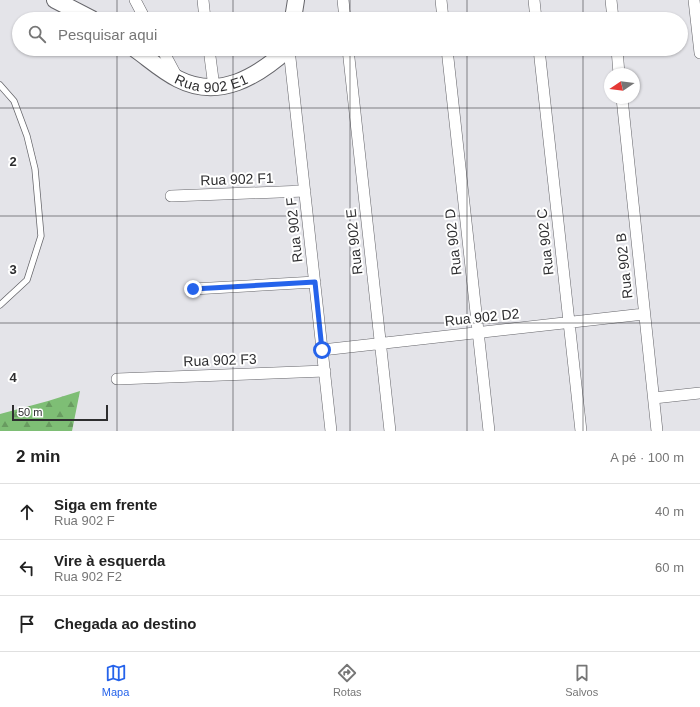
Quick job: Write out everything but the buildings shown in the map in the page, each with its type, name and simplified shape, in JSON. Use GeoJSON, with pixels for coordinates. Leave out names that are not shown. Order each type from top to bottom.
{"type":"FeatureCollection","features":[{"type":"Feature","properties":{"kind":"street"},"geometry":{"type":"LineString","coordinates":[[55,0],[78,12]]}},
{"type":"Feature","properties":{"kind":"street"},"geometry":{"type":"LineString","coordinates":[[135,0],[141,12]]}},
{"type":"Feature","properties":{"kind":"street"},"geometry":{"type":"LineString","coordinates":[[203,0],[204,12]]}},
{"type":"Feature","properties":{"kind":"street"},"geometry":{"type":"LineString","coordinates":[[294,12],[296,0]]}},
{"type":"Feature","properties":{"kind":"street"},"geometry":{"type":"LineString","coordinates":[[343,0],[344,12]]}},
{"type":"Feature","properties":{"kind":"street"},"geometry":{"type":"LineString","coordinates":[[441,0],[442,12]]}},
{"type":"Feature","properties":{"kind":"street"},"geometry":{"type":"LineString","coordinates":[[534,0],[535,12]]}},
{"type":"Feature","properties":{"kind":"street"},"geometry":{"type":"LineString","coordinates":[[612,0],[613,12]]}},
{"type":"Feature","properties":{"kind":"street"},"geometry":{"type":"LineString","coordinates":[[694,0],[700,53]]}},
{"type":"Feature","properties":{"kind":"street","name":"Rua 902 E1"},"geometry":{"type":"LineString","coordinates":[[144,56],[166,72],[179,79],[197,86],[214,87],[235,84],[275,61],[280,56]]}},
{"type":"Feature","properties":{"kind":"street"},"geometry":{"type":"LineString","coordinates":[[166,56],[179,79]]}},
{"type":"Feature","properties":{"kind":"street"},"geometry":{"type":"LineString","coordinates":[[210,56],[214,87]]}},
{"type":"Feature","properties":{"kind":"street","name":"Rua 902 F"},"geometry":{"type":"LineString","coordinates":[[289,56],[331,431]]}},
{"type":"Feature","properties":{"kind":"street","name":"Rua 902 E"},"geometry":{"type":"LineString","coordinates":[[349,56],[390,431]]}},
{"type":"Feature","properties":{"kind":"street","name":"Rua 902 D"},"geometry":{"type":"LineString","coordinates":[[447,56],[489,431]]}},
{"type":"Feature","properties":{"kind":"street","name":"Rua 902 C"},"geometry":{"type":"LineString","coordinates":[[540,56],[581,431]]}},
{"type":"Feature","properties":{"kind":"street"},"geometry":{"type":"LineString","coordinates":[[618,56],[619,68]]}},
{"type":"Feature","properties":{"kind":"street","name":"Rua 902 B"},"geometry":{"type":"LineString","coordinates":[[623,104],[657,431]]}},
{"type":"Feature","properties":{"kind":"street","name":"Rua 902 F1"},"geometry":{"type":"LineString","coordinates":[[171,196],[305,191]]}},
{"type":"Feature","properties":{"kind":"street"},"geometry":{"type":"LineString","coordinates":[[193,289],[315,282]]}},
{"type":"Feature","properties":{"kind":"street","name":"Rua 902 D2"},"geometry":{"type":"LineString","coordinates":[[322,350],[644,314]]}},
{"type":"Feature","properties":{"kind":"street","name":"Rua 902 F3"},"geometry":{"type":"LineString","coordinates":[[117,379],[325,371]]}},
{"type":"Feature","properties":{"kind":"street"},"geometry":{"type":"LineString","coordinates":[[654,398],[700,393]]}},
{"type":"Feature","properties":{"kind":"lane"},"geometry":{"type":"LineString","coordinates":[[0,85],[14,101],[27,136],[36,169],[40,236],[27,280],[0,305]]}},
{"type":"Feature","properties":{"kind":"green space"},"geometry":{"type":"Polygon","coordinates":[[[80,391],[72,431],[0,431],[0,414],[80,391]]]}},
{"type":"Feature","properties":{"kind":"route"},"geometry":{"type":"LineString","coordinates":[[193,289],[315,282],[322,350]]}}]}
